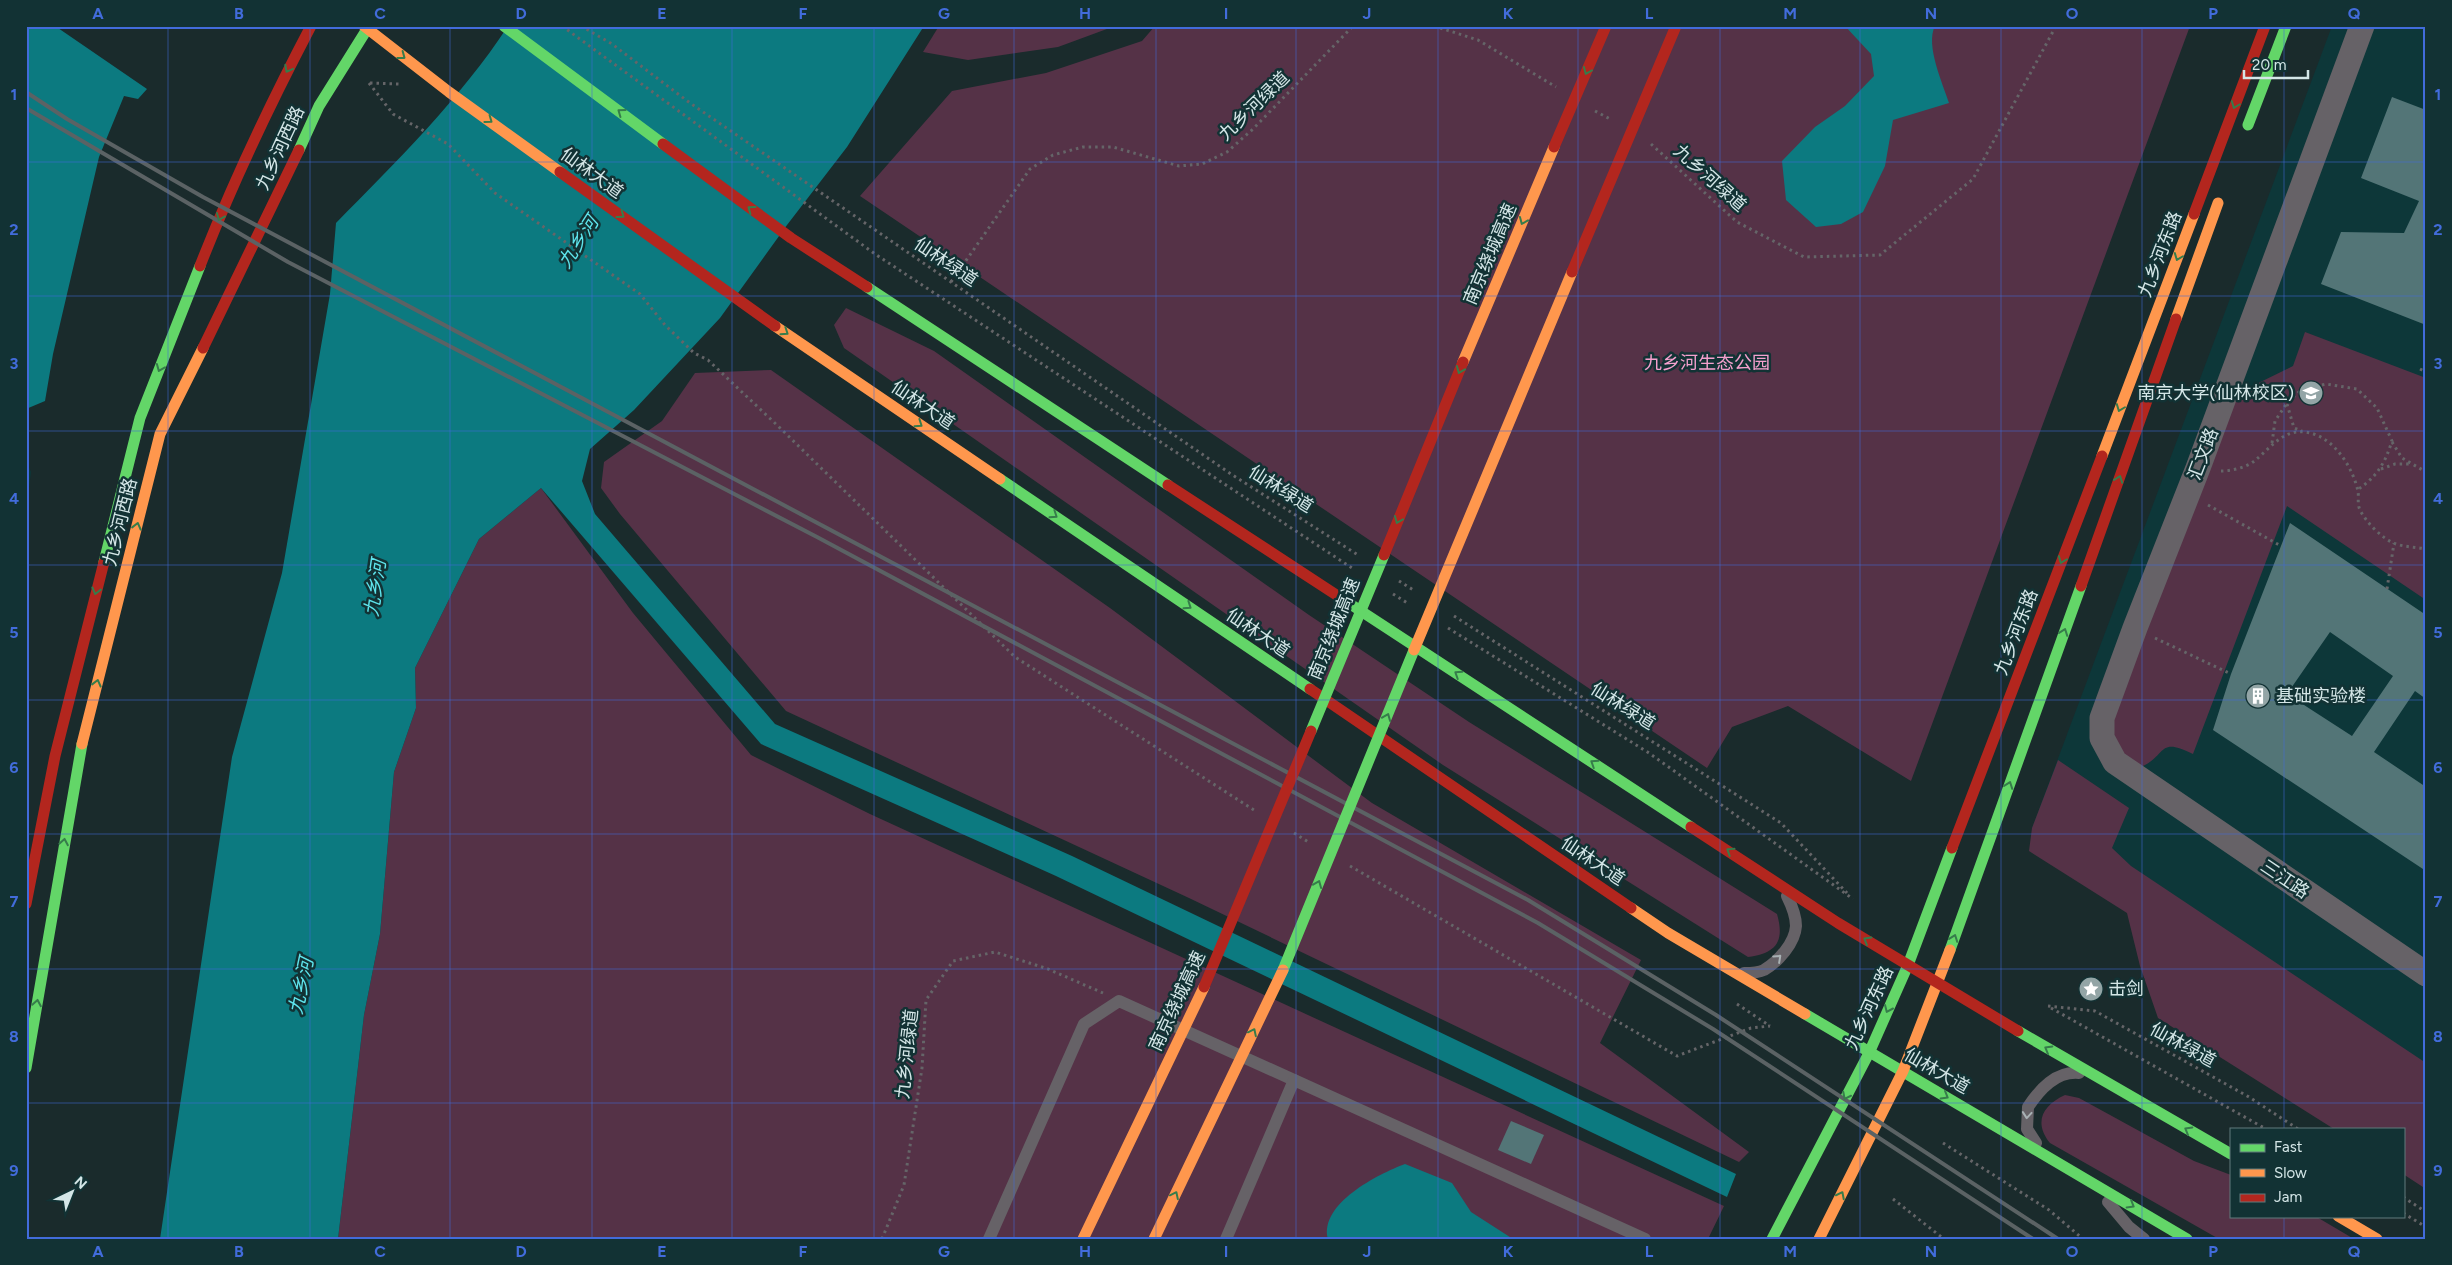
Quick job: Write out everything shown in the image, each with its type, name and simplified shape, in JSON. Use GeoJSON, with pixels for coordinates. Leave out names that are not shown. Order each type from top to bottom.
{"type":"FeatureCollection","features":[{"type":"Feature","properties":{"kind":"main road","name":"九乡河西路"},"geometry":{"type":"LineString","coordinates":[[26,904],[55,756],[140,418],[220,216],[281,83],[311,26]]}},
{"type":"Feature","properties":{"kind":"main road"},"geometry":{"type":"LineString","coordinates":[[504,26],[791,238],[1782,885],[1938,984],[2230,1153]]}},
{"type":"Feature","properties":{"kind":"main road","name":"南京绕城高速"},"geometry":{"type":"LineString","coordinates":[[1083,1239],[1218,958],[1466,354],[1606,26]]}},
{"type":"Feature","properties":{"kind":"main road"},"geometry":{"type":"LineString","coordinates":[[1154,1239],[1280,977],[1526,381],[1676,26]]}},
{"type":"Feature","properties":{"kind":"main road","name":"九乡河东路"},"geometry":{"type":"LineString","coordinates":[[1772,1239],[1869,1053],[1908,965],[2265,26]]}},
{"type":"Feature","properties":{"kind":"main road"},"geometry":{"type":"LineString","coordinates":[[2243,137],[2286,26]]}},
{"type":"Feature","properties":{"kind":"main road","name":"九乡河西路"},"geometry":{"type":"LineString","coordinates":[[26,1068],[78,760],[160,434],[253,248],[319,106],[367,27]]}},
{"type":"Feature","properties":{"kind":"main road","name":"仙林大道"},"geometry":{"type":"LineString","coordinates":[[367,27],[449,92],[745,305],[1651,922],[1869,1053],[2187,1239]]}},
{"type":"Feature","properties":{"kind":"main road","name":"九乡河东路"},"geometry":{"type":"LineString","coordinates":[[1819,1239],[1903,1072],[1938,984],[2222,193]]}},
{"type":"Feature","properties":{"kind":"main road"},"geometry":{"type":"LineString","coordinates":[[2341,1218],[2377,1239]]}},
{"type":"Feature","properties":{"kind":"street","name":"汇文路"},"geometry":{"type":"LineString","coordinates":[[2145,784],[2114,762],[2102,738],[2102,718],[2198,468],[2362,26]]}},
{"type":"Feature","properties":{"kind":"street","name":"三江路"},"geometry":{"type":"LineString","coordinates":[[2145,784],[2426,974]]}},
{"type":"Feature","properties":{"kind":"lane"},"geometry":{"type":"LineString","coordinates":[[1734,973],[1764,970],[1784,952],[1791,942],[1796,929],[1795,916],[1782,885]]}},
{"type":"Feature","properties":{"kind":"lane"},"geometry":{"type":"LineString","coordinates":[[989,1239],[1084,1024],[1119,1001],[1645,1239]]}},
{"type":"Feature","properties":{"kind":"lane"},"geometry":{"type":"LineString","coordinates":[[2043,1154],[2027,1129],[2028,1107],[2053,1079],[2070,1072],[2089,1073]]}},
{"type":"Feature","properties":{"kind":"lane"},"geometry":{"type":"LineString","coordinates":[[1226,1239],[1294,1080]]}},
{"type":"Feature","properties":{"kind":"lane"},"geometry":{"type":"LineString","coordinates":[[2090,1181],[2130,1227],[2144,1239]]}},
{"type":"Feature","properties":{"kind":"path"},"geometry":{"type":"LineString","coordinates":[[562,26],[875,254],[1354,569]]}},
{"type":"Feature","properties":{"kind":"path","name":"仙林绿道"},"geometry":{"type":"LineString","coordinates":[[581,26],[612,44],[690,103],[1231,474],[1363,558]]}},
{"type":"Feature","properties":{"kind":"path","name":"九乡河绿道"},"geometry":{"type":"LineString","coordinates":[[950,282],[1030,169],[1053,155],[1083,148],[1113,147],[1180,166],[1202,164],[1227,152],[1253,129],[1353,26]]}},
{"type":"Feature","properties":{"kind":"path"},"geometry":{"type":"LineString","coordinates":[[1434,26],[1478,40],[1564,92]]}},
{"type":"Feature","properties":{"kind":"path","name":"九乡河绿道"},"geometry":{"type":"LineString","coordinates":[[1648,141],[1736,222],[1804,257],[1880,255],[1972,180],[2056,26]]}},
{"type":"Feature","properties":{"kind":"path"},"geometry":{"type":"LineString","coordinates":[[369,83],[394,114],[448,144],[494,193],[640,294],[664,325],[694,353],[708,360],[778,426],[1015,657],[1220,790],[1263,815]]}},
{"type":"Feature","properties":{"kind":"path"},"geometry":{"type":"LineString","coordinates":[[1589,107],[1614,122]]}},
{"type":"Feature","properties":{"kind":"path"},"geometry":{"type":"LineString","coordinates":[[2420,369],[2426,372]]}},
{"type":"Feature","properties":{"kind":"path"},"geometry":{"type":"LineString","coordinates":[[2272,444],[2276,421],[2287,403],[2301,390],[2326,384],[2356,389],[2377,408],[2402,458],[2426,472]]}},
{"type":"Feature","properties":{"kind":"path"},"geometry":{"type":"LineString","coordinates":[[2287,403],[2294,428],[2321,437],[2339,450],[2358,490],[2359,509],[2372,527],[2394,543],[2426,549]]}},
{"type":"Feature","properties":{"kind":"path"},"geometry":{"type":"LineString","coordinates":[[2198,468],[2231,471],[2252,462],[2272,444],[2290,434],[2303,432]]}},
{"type":"Feature","properties":{"kind":"path"},"geometry":{"type":"LineString","coordinates":[[2358,490],[2372,480],[2380,470],[2392,441]]}},
{"type":"Feature","properties":{"kind":"path"},"geometry":{"type":"LineString","coordinates":[[2380,470],[2395,464],[2412,464]]}},
{"type":"Feature","properties":{"kind":"path"},"geometry":{"type":"LineString","coordinates":[[2188,494],[2282,546]]}},
{"type":"Feature","properties":{"kind":"path"},"geometry":{"type":"LineString","coordinates":[[2387,589],[2394,543]]}},
{"type":"Feature","properties":{"kind":"path"},"geometry":{"type":"LineString","coordinates":[[1396,579],[1421,595]]}},
{"type":"Feature","properties":{"kind":"path"},"geometry":{"type":"LineString","coordinates":[[1387,590],[1412,606]]}},
{"type":"Feature","properties":{"kind":"path","name":"仙林绿道"},"geometry":{"type":"LineString","coordinates":[[1446,610],[1781,823],[1853,899],[1649,753],[1446,627]]}},
{"type":"Feature","properties":{"kind":"path"},"geometry":{"type":"LineString","coordinates":[[2135,628],[2231,674]]}},
{"type":"Feature","properties":{"kind":"path"},"geometry":{"type":"LineString","coordinates":[[1289,830],[1315,845]]}},
{"type":"Feature","properties":{"kind":"path"},"geometry":{"type":"LineString","coordinates":[[1349,865],[1677,1056],[1751,1028],[1770,1026]]}},
{"type":"Feature","properties":{"kind":"path","name":"九乡河绿道"},"geometry":{"type":"LineString","coordinates":[[882,1239],[904,1185],[922,1068],[926,1000],[953,960],[995,952],[1048,969],[1119,1001]]}},
{"type":"Feature","properties":{"kind":"path","name":"仙林绿道"},"geometry":{"type":"LineString","coordinates":[[2264,1128],[2048,1006],[2095,1011],[2249,1097],[2296,1128]]}},
{"type":"Feature","properties":{"kind":"path"},"geometry":{"type":"LineString","coordinates":[[1942,1143],[2049,1210],[2083,1239]]}},
{"type":"Feature","properties":{"kind":"path"},"geometry":{"type":"LineString","coordinates":[[2404,1198],[2426,1212]]}},
{"type":"Feature","properties":{"kind":"path"},"geometry":{"type":"LineString","coordinates":[[1893,1199],[1944,1239]]}},
{"type":"Feature","properties":{"kind":"path"},"geometry":{"type":"LineString","coordinates":[[2404,1214],[2426,1228]]}},
{"type":"Feature","properties":{"kind":"shaded area","name":"南京大学(仙林校区)"},"geometry":{"type":"Polygon","coordinates":[[[2332,26],[2426,26],[2426,1087],[2032,828],[2332,26]]]}},
{"type":"Feature","properties":{"kind":"shaded area"},"geometry":{"type":"Polygon","coordinates":[[[26,460],[31,472],[26,510],[26,460]]]}},
{"type":"Feature","properties":{"kind":"green space"},"geometry":{"type":"Polygon","coordinates":[[[939,26],[1115,26],[1058,47],[968,60],[923,52],[939,26]]]}},
{"type":"Feature","properties":{"kind":"green space","name":"九乡河生态公园"},"geometry":{"type":"Polygon","coordinates":[[[1155,26],[2190,26],[1911,781],[1788,706],[1732,727],[1707,768],[860,196],[952,91],[1046,73],[1142,41],[1155,26]]]}},
{"type":"Feature","properties":{"kind":"green space"},"geometry":{"type":"Polygon","coordinates":[[[846,308],[934,351],[1309,615],[1469,722],[1777,914],[1780,932],[1776,944],[1765,953],[1748,957],[1443,765],[844,348],[834,325],[846,308]]]}},
{"type":"Feature","properties":{"kind":"green space"},"geometry":{"type":"Polygon","coordinates":[[[2305,332],[2426,378],[2426,600],[2287,506],[2193,754],[2181,749],[2168,747],[2149,763],[2141,767],[2126,757],[2115,740],[2112,724],[2116,709],[2238,393],[2293,366],[2305,332]]]}},
{"type":"Feature","properties":{"kind":"green space"},"geometry":{"type":"Polygon","coordinates":[[[771,370],[1110,608],[1372,803],[1641,960],[1600,1043],[1749,1152],[1739,1162],[1189,898],[786,711],[620,514],[601,488],[604,462],[662,421],[695,373],[771,370]]]}},
{"type":"Feature","properties":{"kind":"green space"},"geometry":{"type":"Polygon","coordinates":[[[541,488],[633,613],[751,755],[870,814],[1724,1206],[1708,1239],[338,1239],[364,1015],[380,934],[394,772],[416,708],[415,668],[479,539],[541,488]]]}},
{"type":"Feature","properties":{"kind":"green space"},"geometry":{"type":"Polygon","coordinates":[[[2058,760],[2129,808],[2112,848],[2131,866],[2426,1063],[2426,1189],[2404,1175],[2404,1128],[2332,1128],[2158,1018],[2140,966],[2127,913],[2029,851],[2032,828],[2058,760]]]}},
{"type":"Feature","properties":{"kind":"green space"},"geometry":{"type":"Polygon","coordinates":[[[2065,1095],[2079,1098],[2194,1161],[2230,1175],[2230,1218],[2318,1218],[2354,1239],[2219,1239],[2050,1143],[2042,1128],[2041,1121],[2046,1109],[2057,1099],[2065,1095]]]}},
{"type":"Feature","properties":{"kind":"water"},"geometry":{"type":"Polygon","coordinates":[[[26,26],[53,26],[58,28],[147,89],[138,99],[124,96],[99,157],[53,354],[45,401],[26,409],[26,26]]]}},
{"type":"Feature","properties":{"kind":"water","name":"九乡河"},"geometry":{"type":"Polygon","coordinates":[[[508,26],[924,26],[847,147],[787,225],[720,318],[634,410],[590,449],[582,481],[595,514],[775,724],[1072,856],[1736,1174],[1727,1197],[1056,876],[761,744],[541,488],[479,539],[415,668],[416,708],[394,772],[380,934],[364,1015],[338,1239],[160,1239],[232,757],[282,573],[330,294],[336,223],[405,153],[449,104],[508,26]]]}},
{"type":"Feature","properties":{"kind":"water"},"geometry":{"type":"Polygon","coordinates":[[[1845,26],[1935,26],[1932,34],[1933,54],[1949,103],[1893,120],[1885,166],[1863,212],[1841,224],[1816,227],[1786,200],[1782,161],[1815,127],[1845,106],[1874,76],[1871,54],[1845,26]]]}},
{"type":"Feature","properties":{"kind":"water"},"geometry":{"type":"Polygon","coordinates":[[[1405,1164],[1452,1183],[1471,1212],[1513,1239],[1328,1239],[1328,1226],[1332,1214],[1341,1203],[1366,1183],[1405,1164]]]}},
{"type":"Feature","properties":{"kind":"building"},"geometry":{"type":"Polygon","coordinates":[[[2392,97],[2426,110],[2426,325],[2321,284],[2341,232],[2404,233],[2419,201],[2361,178],[2392,97]]]}},
{"type":"Feature","properties":{"kind":"building","name":"基础实验楼"},"geometry":{"type":"Polygon","coordinates":[[[2290,523],[2426,615],[2426,699],[2415,691],[2374,752],[2426,787],[2426,871],[2213,730],[2231,674],[2290,523]],[[2330,632],[2287,694],[2352,736],[2393,676],[2330,632]]]}},
{"type":"Feature","properties":{"kind":"building"},"geometry":{"type":"Polygon","coordinates":[[[1511,1121],[1544,1135],[1531,1164],[1498,1150],[1511,1121]]]}},
{"type":"Feature","properties":{"kind":"railway"},"geometry":{"type":"LineString","coordinates":[[26,92],[67,119],[203,197],[1528,900],[1716,1015],[2058,1239]]}},
{"type":"Feature","properties":{"kind":"railway"},"geometry":{"type":"LineString","coordinates":[[26,108],[288,262],[817,537],[1538,923],[1713,1029],[2033,1239]]}},
{"type":"Feature","properties":{"kind":"traffic: fast"},"geometry":{"type":"LineString","coordinates":[[299,150],[319,106],[369,26]]}},
{"type":"Feature","properties":{"kind":"traffic: fast"},"geometry":{"type":"LineString","coordinates":[[504,26],[663,144]]}},
{"type":"Feature","properties":{"kind":"traffic: fast"},"geometry":{"type":"LineString","coordinates":[[2248,125],[2286,26]]}},
{"type":"Feature","properties":{"kind":"traffic: fast"},"geometry":{"type":"LineString","coordinates":[[104,562],[140,418],[200,266]]}},
{"type":"Feature","properties":{"kind":"traffic: fast"},"geometry":{"type":"LineString","coordinates":[[867,287],[1168,485]]}},
{"type":"Feature","properties":{"kind":"traffic: fast"},"geometry":{"type":"LineString","coordinates":[[1000,479],[1310,689]]}},
{"type":"Feature","properties":{"kind":"traffic: fast"},"geometry":{"type":"LineString","coordinates":[[1311,731],[1384,555]]}},
{"type":"Feature","properties":{"kind":"traffic: fast"},"geometry":{"type":"LineString","coordinates":[[1950,950],[2081,586]]}},
{"type":"Feature","properties":{"kind":"traffic: fast"},"geometry":{"type":"LineString","coordinates":[[1341,598],[1691,827]]}},
{"type":"Feature","properties":{"kind":"traffic: fast"},"geometry":{"type":"LineString","coordinates":[[1283,970],[1414,650]]}},
{"type":"Feature","properties":{"kind":"traffic: fast"},"geometry":{"type":"LineString","coordinates":[[26,1068],[82,744]]}},
{"type":"Feature","properties":{"kind":"traffic: fast"},"geometry":{"type":"LineString","coordinates":[[1772,1239],[1869,1053],[1908,965],[1952,848]]}},
{"type":"Feature","properties":{"kind":"traffic: fast"},"geometry":{"type":"LineString","coordinates":[[1805,1014],[2187,1239]]}},
{"type":"Feature","properties":{"kind":"traffic: fast"},"geometry":{"type":"LineString","coordinates":[[2018,1031],[2230,1153]]}},
{"type":"Feature","properties":{"kind":"traffic: slow"},"geometry":{"type":"LineString","coordinates":[[364,26],[449,92],[560,172]]}},
{"type":"Feature","properties":{"kind":"traffic: slow"},"geometry":{"type":"LineString","coordinates":[[1463,362],[1554,147]]}},
{"type":"Feature","properties":{"kind":"traffic: slow"},"geometry":{"type":"LineString","coordinates":[[2176,319],[2218,203]]}},
{"type":"Feature","properties":{"kind":"traffic: slow"},"geometry":{"type":"LineString","coordinates":[[2102,456],[2194,214]]}},
{"type":"Feature","properties":{"kind":"traffic: slow"},"geometry":{"type":"LineString","coordinates":[[1414,650],[1572,272]]}},
{"type":"Feature","properties":{"kind":"traffic: slow"},"geometry":{"type":"LineString","coordinates":[[775,326],[1000,479]]}},
{"type":"Feature","properties":{"kind":"traffic: slow"},"geometry":{"type":"LineString","coordinates":[[82,744],[160,434],[203,348]]}},
{"type":"Feature","properties":{"kind":"traffic: slow"},"geometry":{"type":"LineString","coordinates":[[1631,908],[1668,933],[1805,1014]]}},
{"type":"Feature","properties":{"kind":"traffic: slow"},"geometry":{"type":"LineString","coordinates":[[1819,1239],[1903,1071],[1950,950]]}},
{"type":"Feature","properties":{"kind":"traffic: slow"},"geometry":{"type":"LineString","coordinates":[[1154,1239],[1283,970]]}},
{"type":"Feature","properties":{"kind":"traffic: slow"},"geometry":{"type":"LineString","coordinates":[[1083,1239],[1204,987]]}},
{"type":"Feature","properties":{"kind":"traffic: slow"},"geometry":{"type":"LineString","coordinates":[[2341,1218],[2377,1239]]}},
{"type":"Feature","properties":{"kind":"traffic: jam"},"geometry":{"type":"LineString","coordinates":[[200,266],[252,144],[311,26]]}},
{"type":"Feature","properties":{"kind":"traffic: jam"},"geometry":{"type":"LineString","coordinates":[[1554,147],[1606,26]]}},
{"type":"Feature","properties":{"kind":"traffic: jam"},"geometry":{"type":"LineString","coordinates":[[1572,272],[1676,26]]}},
{"type":"Feature","properties":{"kind":"traffic: jam"},"geometry":{"type":"LineString","coordinates":[[2194,214],[2265,26]]}},
{"type":"Feature","properties":{"kind":"traffic: jam"},"geometry":{"type":"LineString","coordinates":[[663,144],[791,238],[867,287]]}},
{"type":"Feature","properties":{"kind":"traffic: jam"},"geometry":{"type":"LineString","coordinates":[[203,348],[299,150]]}},
{"type":"Feature","properties":{"kind":"traffic: jam"},"geometry":{"type":"LineString","coordinates":[[560,172],[775,326]]}},
{"type":"Feature","properties":{"kind":"traffic: jam"},"geometry":{"type":"LineString","coordinates":[[2081,586],[2176,319]]}},
{"type":"Feature","properties":{"kind":"traffic: jam"},"geometry":{"type":"LineString","coordinates":[[1384,555],[1463,362]]}},
{"type":"Feature","properties":{"kind":"traffic: jam"},"geometry":{"type":"LineString","coordinates":[[1952,848],[2102,456]]}},
{"type":"Feature","properties":{"kind":"traffic: jam"},"geometry":{"type":"LineString","coordinates":[[1168,485],[1341,598]]}},
{"type":"Feature","properties":{"kind":"traffic: jam"},"geometry":{"type":"LineString","coordinates":[[26,904],[55,756],[104,562]]}},
{"type":"Feature","properties":{"kind":"traffic: jam"},"geometry":{"type":"LineString","coordinates":[[1310,689],[1631,908]]}},
{"type":"Feature","properties":{"kind":"traffic: jam"},"geometry":{"type":"LineString","coordinates":[[1204,987],[1311,731]]}},
{"type":"Feature","properties":{"kind":"traffic: jam"},"geometry":{"type":"LineString","coordinates":[[1691,827],[1838,923],[2018,1031]]}},
{"type":"Feature","properties":{"kind":"place","name":"南京大学(仙林校区)"},"geometry":{"type":"Point","coordinates":[2311,393]}},
{"type":"Feature","properties":{"kind":"place","name":"基础实验楼"},"geometry":{"type":"Point","coordinates":[2258,696]}},
{"type":"Feature","properties":{"kind":"place","name":"击剑"},"geometry":{"type":"Point","coordinates":[2091,989]}}]}
